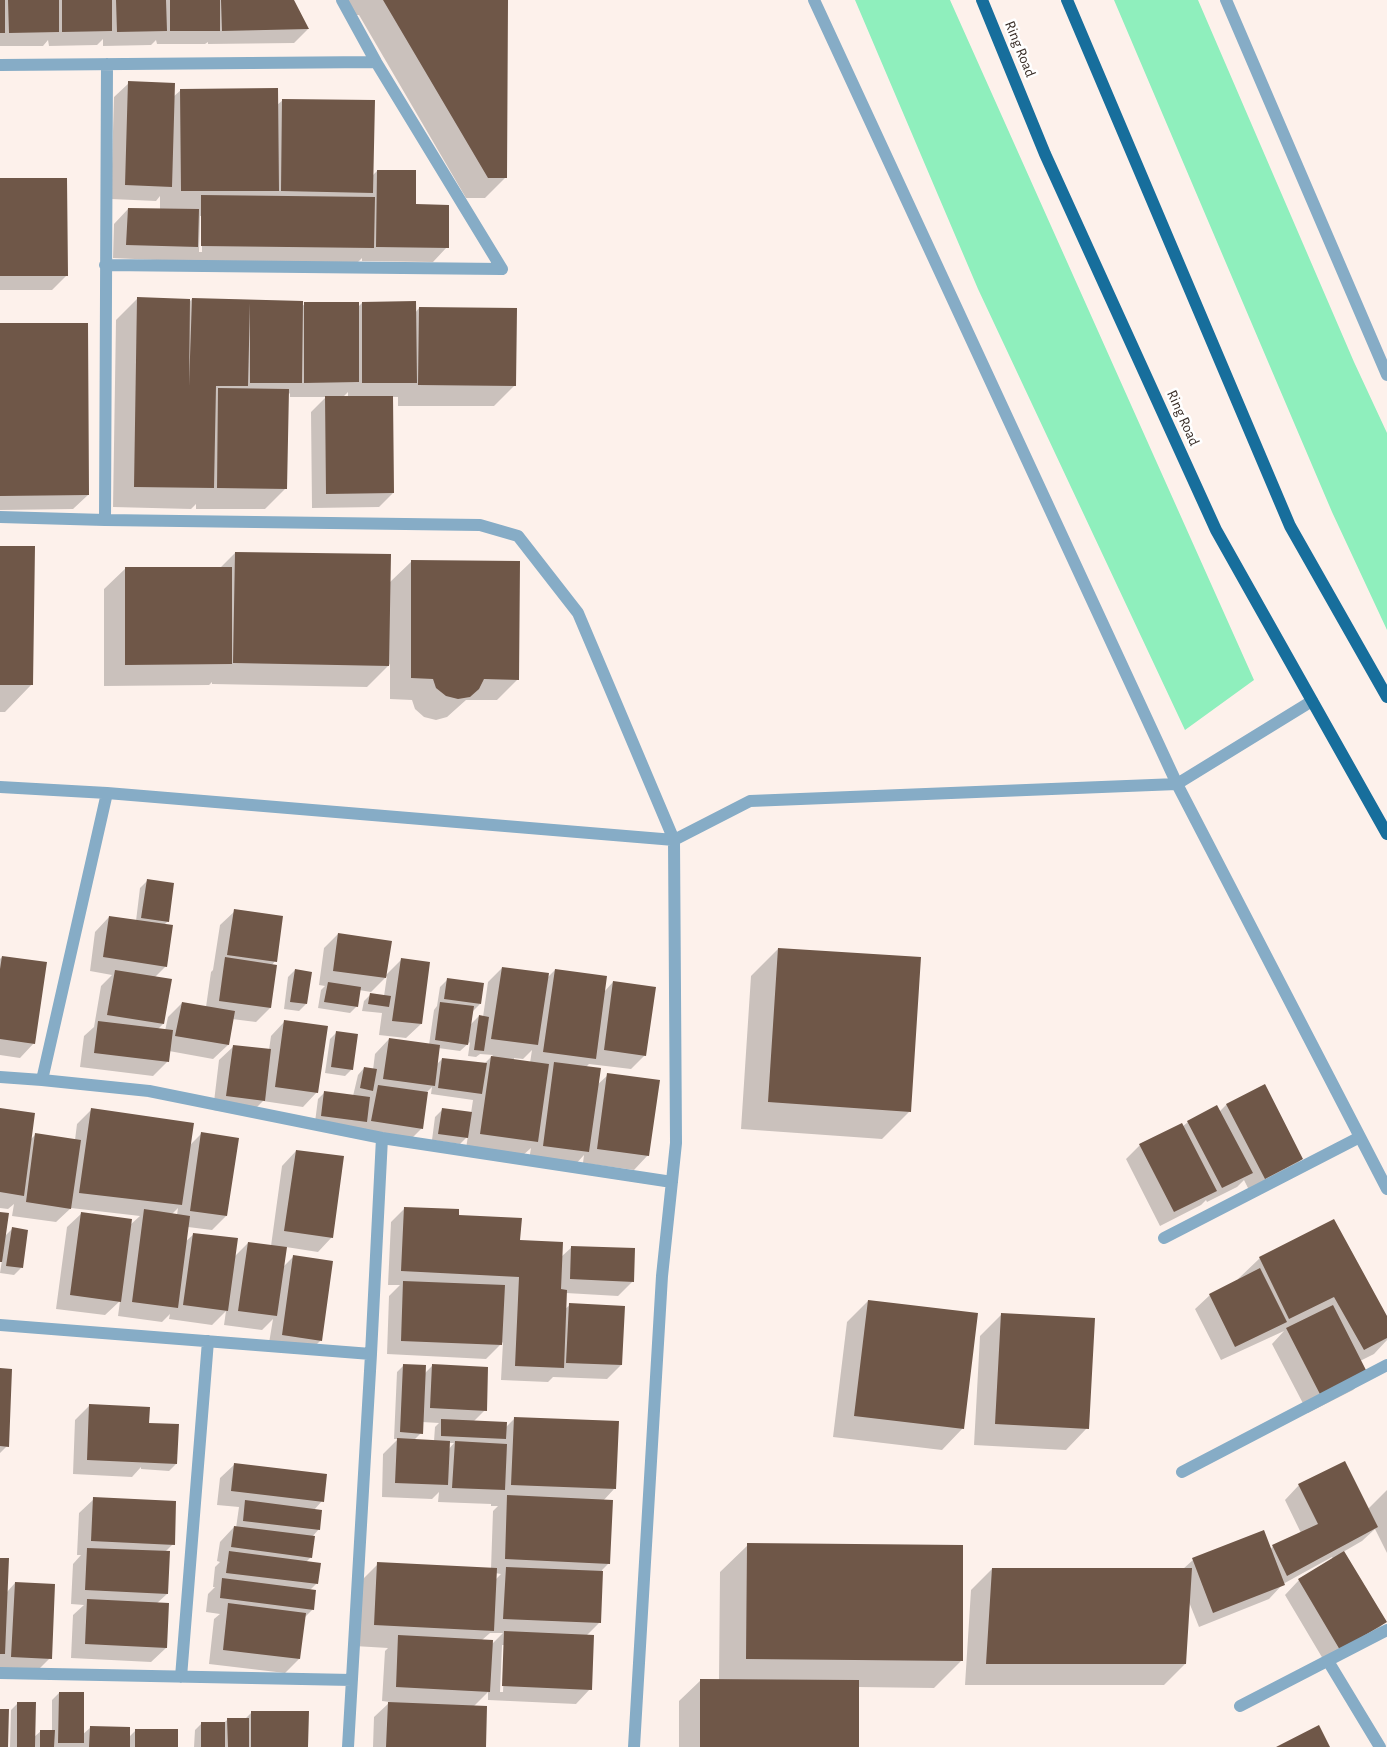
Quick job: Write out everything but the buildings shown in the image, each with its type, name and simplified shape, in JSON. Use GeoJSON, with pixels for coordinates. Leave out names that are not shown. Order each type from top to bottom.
{"type":"FeatureCollection","features":[{"type":"Feature","properties":{"kind":"main road","name":"Ring Road"},"geometry":{"type":"LineString","coordinates":[[982,0],[1045,154],[1216,530],[1387,834]]}},
{"type":"Feature","properties":{"kind":"main road"},"geometry":{"type":"LineString","coordinates":[[1067,0],[1290,526],[1387,697]]}},
{"type":"Feature","properties":{"kind":"street"},"geometry":{"type":"LineString","coordinates":[[105,265],[502,269],[376,62],[342,0]]}},
{"type":"Feature","properties":{"kind":"street"},"geometry":{"type":"LineString","coordinates":[[814,0],[1177,784],[1387,1188]]}},
{"type":"Feature","properties":{"kind":"street"},"geometry":{"type":"LineString","coordinates":[[1226,0],[1387,375]]}},
{"type":"Feature","properties":{"kind":"street"},"geometry":{"type":"LineString","coordinates":[[0,65],[376,62]]}},
{"type":"Feature","properties":{"kind":"street"},"geometry":{"type":"LineString","coordinates":[[105,520],[107,64]]}},
{"type":"Feature","properties":{"kind":"street"},"geometry":{"type":"LineString","coordinates":[[0,517],[480,525],[518,536],[578,613],[674,840],[676,1143],[662,1276],[634,1747]]}},
{"type":"Feature","properties":{"kind":"street"},"geometry":{"type":"LineString","coordinates":[[0,787],[107,793],[674,840],[750,801],[1177,784],[1312,701]]}},
{"type":"Feature","properties":{"kind":"street"},"geometry":{"type":"LineString","coordinates":[[42,1080],[107,793]]}},
{"type":"Feature","properties":{"kind":"street"},"geometry":{"type":"LineString","coordinates":[[0,1077],[149,1092],[382,1138],[672,1182]]}},
{"type":"Feature","properties":{"kind":"street"},"geometry":{"type":"LineString","coordinates":[[1164,1238],[1360,1137]]}},
{"type":"Feature","properties":{"kind":"street"},"geometry":{"type":"LineString","coordinates":[[348,1747],[382,1138]]}},
{"type":"Feature","properties":{"kind":"street"},"geometry":{"type":"LineString","coordinates":[[0,1325],[371,1354]]}},
{"type":"Feature","properties":{"kind":"street"},"geometry":{"type":"LineString","coordinates":[[181,1677],[208,1340]]}},
{"type":"Feature","properties":{"kind":"street"},"geometry":{"type":"LineString","coordinates":[[1182,1472],[1387,1365]]}},
{"type":"Feature","properties":{"kind":"street"},"geometry":{"type":"LineString","coordinates":[[1240,1706],[1387,1630]]}},
{"type":"Feature","properties":{"kind":"street"},"geometry":{"type":"LineString","coordinates":[[1328,1660],[1380,1747]]}},
{"type":"Feature","properties":{"kind":"street"},"geometry":{"type":"LineString","coordinates":[[0,1673],[352,1680]]}},
{"type":"Feature","properties":{"kind":"green space"},"geometry":{"type":"Polygon","coordinates":[[[855,0],[950,0],[1254,680],[1185,730],[978,289],[855,0]]]}},
{"type":"Feature","properties":{"kind":"green space"},"geometry":{"type":"Polygon","coordinates":[[[1114,0],[1198,0],[1354,362],[1387,433],[1387,630],[1332,512],[1114,0]]]}}]}
